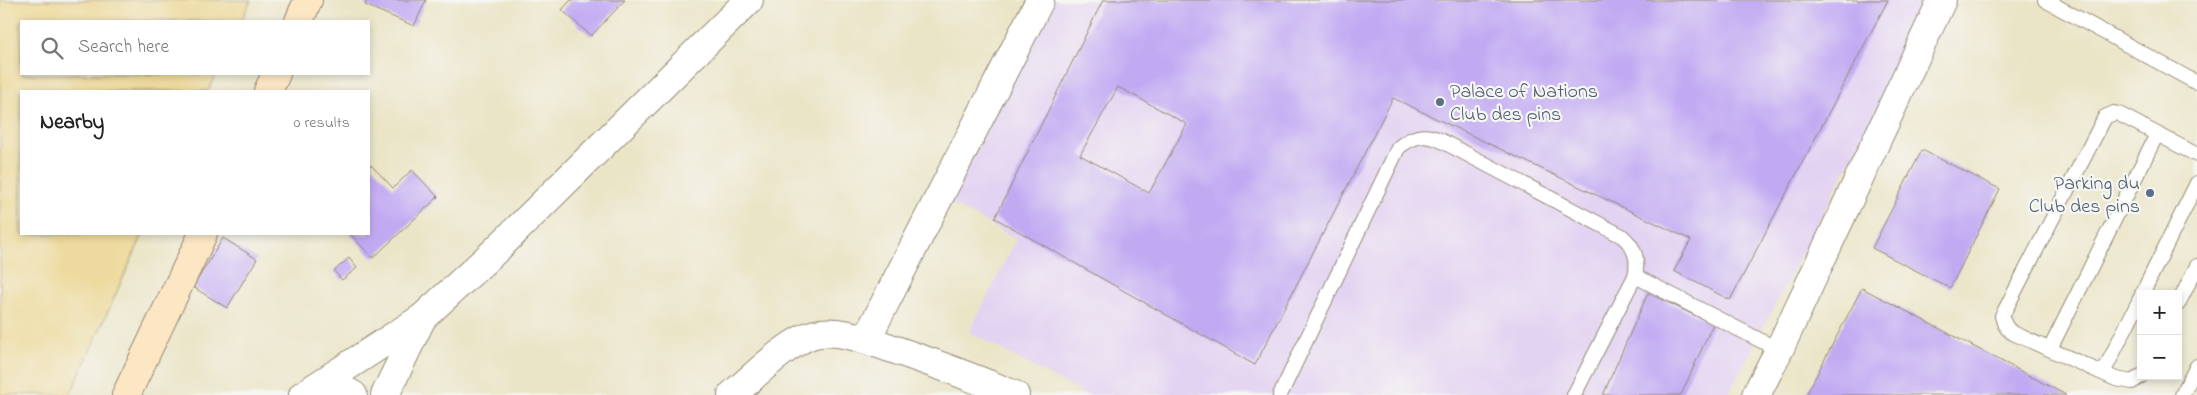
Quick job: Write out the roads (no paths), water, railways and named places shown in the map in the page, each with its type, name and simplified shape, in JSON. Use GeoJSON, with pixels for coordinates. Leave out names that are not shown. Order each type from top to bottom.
{"type":"FeatureCollection","features":[{"type":"Feature","properties":{"kind":"main road"},"geometry":{"type":"LineString","coordinates":[[299,20],[308,0]]}},
{"type":"Feature","properties":{"kind":"main road"},"geometry":{"type":"LineString","coordinates":[[268,90],[276,75]]}},
{"type":"Feature","properties":{"kind":"main road"},"geometry":{"type":"LineString","coordinates":[[126,395],[203,235]]}},
{"type":"Feature","properties":{"kind":"street"},"geometry":{"type":"LineString","coordinates":[[311,390],[422,318],[496,250],[748,0]]}},
{"type":"Feature","properties":{"kind":"street"},"geometry":{"type":"LineString","coordinates":[[866,340],[1040,0]]}},
{"type":"Feature","properties":{"kind":"street"},"geometry":{"type":"LineString","coordinates":[[1756,395],[1779,350],[1942,0]]}},
{"type":"Feature","properties":{"kind":"street"},"geometry":{"type":"LineString","coordinates":[[385,395],[422,318]]}},
{"type":"Feature","properties":{"kind":"street"},"geometry":{"type":"LineString","coordinates":[[732,395],[799,341],[815,334],[832,333],[866,340],[952,368],[1015,395]]}},
{"type":"Feature","properties":{"kind":"street"},"geometry":{"type":"LineString","coordinates":[[311,390],[335,385],[353,395]]}},
{"type":"Feature","properties":{"kind":"lane"},"geometry":{"type":"LineString","coordinates":[[2045,0],[2197,83]]}},
{"type":"Feature","properties":{"kind":"lane"},"geometry":{"type":"LineString","coordinates":[[2137,379],[2132,382],[2124,382],[2007,330],[2002,316],[2105,117],[2114,113],[2119,114],[2197,155]]}},
{"type":"Feature","properties":{"kind":"lane"},"geometry":{"type":"LineString","coordinates":[[2050,349],[2157,134]]}},
{"type":"Feature","properties":{"kind":"lane"},"geometry":{"type":"LineString","coordinates":[[1280,395],[1398,148],[1414,137],[1432,136],[1622,236],[1629,242],[1637,259],[1635,276],[1574,395]]}},
{"type":"Feature","properties":{"kind":"lane"},"geometry":{"type":"LineString","coordinates":[[2144,290],[2197,183]]}},
{"type":"Feature","properties":{"kind":"lane"},"geometry":{"type":"LineString","coordinates":[[2182,296],[2197,266]]}},
{"type":"Feature","properties":{"kind":"lane"},"geometry":{"type":"LineString","coordinates":[[1635,276],[1779,350]]}},
{"type":"Feature","properties":{"kind":"lane"},"geometry":{"type":"LineString","coordinates":[[2103,373],[2137,305]]}},
{"type":"Feature","properties":{"kind":"lane"},"geometry":{"type":"LineString","coordinates":[[2182,395],[2197,366]]}},
{"type":"Feature","properties":{"kind":"place","name":"Palace of Nations Club des pins"},"geometry":{"type":"Point","coordinates":[1440,102]}},
{"type":"Feature","properties":{"kind":"place","name":"Parking du Club des pins"},"geometry":{"type":"Point","coordinates":[2150,193]}}]}
